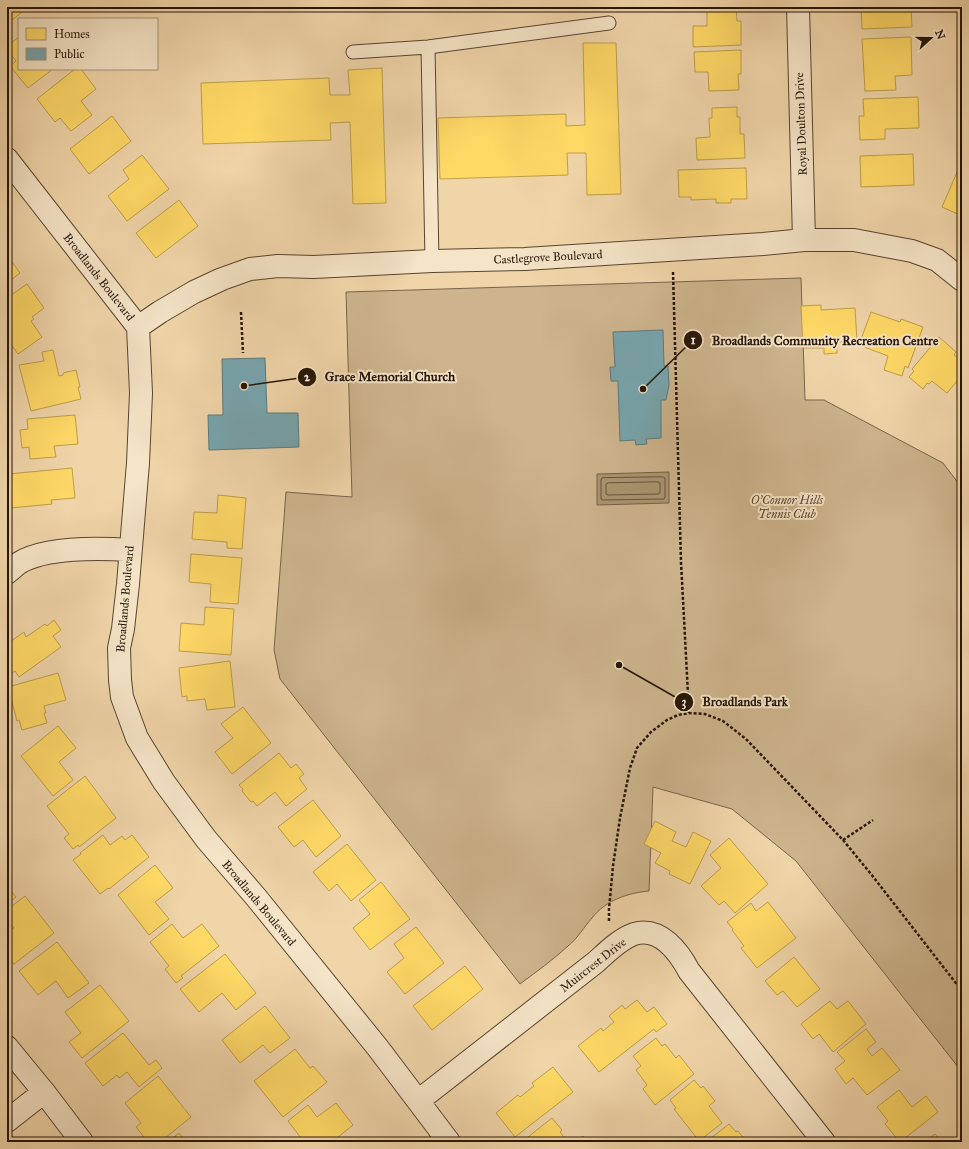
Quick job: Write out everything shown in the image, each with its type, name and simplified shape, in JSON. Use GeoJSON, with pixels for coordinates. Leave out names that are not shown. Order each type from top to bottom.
{"type":"FeatureCollection","features":[{"type":"Feature","properties":{"kind":"street","name":"Royal Doulton Drive"},"geometry":{"type":"LineString","coordinates":[[798,7],[804,240]]}},
{"type":"Feature","properties":{"kind":"street","name":"Broadlands Boulevard"},"geometry":{"type":"LineString","coordinates":[[7,159],[138,327],[142,393],[138,463],[128,584],[123,629],[119,648],[122,697],[137,738],[164,782],[206,839],[378,1048],[449,1142]]}},
{"type":"Feature","properties":{"kind":"street","name":"Castlegrove Boulevard"},"geometry":{"type":"LineString","coordinates":[[138,327],[194,292],[222,279],[250,269],[278,266],[314,267],[432,261],[525,259],[763,244],[804,240],[854,240],[912,251],[937,260],[962,280]]}},
{"type":"Feature","properties":{"kind":"street"},"geometry":{"type":"LineString","coordinates":[[7,573],[20,562],[62,551],[108,549],[130,550]]}},
{"type":"Feature","properties":{"kind":"street","name":"Muircrest Drive"},"geometry":{"type":"LineString","coordinates":[[418,1101],[618,944],[633,934],[647,933],[663,938],[679,953],[689,971],[824,1142]]}},
{"type":"Feature","properties":{"kind":"street"},"geometry":{"type":"LineString","coordinates":[[7,1047],[82,1142]]}},
{"type":"Feature","properties":{"kind":"street"},"geometry":{"type":"LineString","coordinates":[[7,1121],[44,1092]]}},
{"type":"Feature","properties":{"kind":"lane"},"geometry":{"type":"LineString","coordinates":[[353,52],[428,47],[609,23]]}},
{"type":"Feature","properties":{"kind":"lane"},"geometry":{"type":"LineString","coordinates":[[428,47],[432,261]]}},
{"type":"Feature","properties":{"kind":"path"},"geometry":{"type":"LineString","coordinates":[[672,250],[681,562],[689,713]]}},
{"type":"Feature","properties":{"kind":"path"},"geometry":{"type":"LineString","coordinates":[[241,312],[243,353]]}},
{"type":"Feature","properties":{"kind":"path"},"geometry":{"type":"LineString","coordinates":[[618,944],[610,925],[609,908],[619,825],[627,778],[633,758],[637,748],[644,739],[658,726],[673,717],[689,713],[705,714],[723,721],[735,730],[843,840],[962,991]]}},
{"type":"Feature","properties":{"kind":"path"},"geometry":{"type":"LineString","coordinates":[[843,840],[873,820]]}},
{"type":"Feature","properties":{"kind":"green space","name":"O'Connor Hills Tennis Club"},"geometry":{"type":"Polygon","coordinates":[[[801,278],[805,400],[824,400],[943,463],[962,488],[962,1072],[796,861],[732,809],[653,787],[649,891],[618,898],[604,906],[592,918],[572,943],[520,984],[280,679],[274,650],[286,492],[352,497],[346,292],[801,278]]]}},
{"type":"Feature","properties":{"kind":"water"},"geometry":{"type":"Polygon","coordinates":[[[669,472],[669,503],[597,505],[597,474],[669,472]]]}},
{"type":"Feature","properties":{"kind":"building: Homes"},"geometry":{"type":"Polygon","coordinates":[[[7,7],[26,7],[27,8],[7,24],[7,7]]]}},
{"type":"Feature","properties":{"kind":"building: Homes"},"geometry":{"type":"Polygon","coordinates":[[[707,7],[736,7],[737,21],[741,21],[741,45],[693,47],[693,26],[707,26],[707,7]]]}},
{"type":"Feature","properties":{"kind":"building: Homes"},"geometry":{"type":"Polygon","coordinates":[[[861,7],[911,7],[912,27],[862,29],[861,7]]]}},
{"type":"Feature","properties":{"kind":"building: Homes"},"geometry":{"type":"Polygon","coordinates":[[[911,37],[912,75],[895,76],[896,90],[865,91],[862,39],[911,37]]]}},
{"type":"Feature","properties":{"kind":"building: Homes"},"geometry":{"type":"Polygon","coordinates":[[[18,38],[18,70],[52,70],[28,88],[10,66],[16,61],[7,49],[7,46],[18,38]]]}},
{"type":"Feature","properties":{"kind":"building: Homes"},"geometry":{"type":"Polygon","coordinates":[[[583,43],[616,43],[621,194],[587,195],[586,153],[567,153],[568,175],[440,179],[438,118],[566,114],[566,126],[585,125],[583,43]]]}},
{"type":"Feature","properties":{"kind":"building: Homes"},"geometry":{"type":"Polygon","coordinates":[[[741,50],[741,74],[738,74],[739,90],[709,91],[708,72],[695,72],[694,52],[741,50]]]}},
{"type":"Feature","properties":{"kind":"building: Homes"},"geometry":{"type":"Polygon","coordinates":[[[382,68],[386,203],[353,204],[350,122],[330,123],[331,140],[203,144],[201,83],[329,78],[330,95],[350,95],[348,70],[382,68]]]}},
{"type":"Feature","properties":{"kind":"building: Homes"},"geometry":{"type":"Polygon","coordinates":[[[74,70],[82,70],[96,89],[81,101],[92,115],[71,131],[60,118],[55,122],[37,99],[74,70]]]}},
{"type":"Feature","properties":{"kind":"building: Homes"},"geometry":{"type":"Polygon","coordinates":[[[918,97],[919,128],[885,129],[885,139],[860,140],[859,116],[864,116],[863,99],[918,97]]]}},
{"type":"Feature","properties":{"kind":"building: Homes"},"geometry":{"type":"Polygon","coordinates":[[[737,107],[737,117],[740,117],[740,134],[744,134],[745,158],[697,160],[696,138],[710,137],[709,118],[712,118],[712,108],[737,107]]]}},
{"type":"Feature","properties":{"kind":"building: Homes"},"geometry":{"type":"Polygon","coordinates":[[[112,116],[131,141],[89,174],[70,149],[112,116]]]}},
{"type":"Feature","properties":{"kind":"building: Homes"},"geometry":{"type":"Polygon","coordinates":[[[913,154],[914,185],[861,187],[860,156],[913,154]]]}},
{"type":"Feature","properties":{"kind":"building: Homes"},"geometry":{"type":"Polygon","coordinates":[[[142,155],[169,189],[127,221],[108,196],[129,179],[123,170],[142,155]]]}},
{"type":"Feature","properties":{"kind":"building: Homes"},"geometry":{"type":"Polygon","coordinates":[[[746,168],[747,199],[731,199],[731,203],[716,203],[716,199],[691,200],[691,197],[679,197],[678,170],[746,168]]]}},
{"type":"Feature","properties":{"kind":"building: Homes"},"geometry":{"type":"Polygon","coordinates":[[[958,170],[962,172],[962,216],[942,207],[958,170]]]}},
{"type":"Feature","properties":{"kind":"building: Homes"},"geometry":{"type":"Polygon","coordinates":[[[179,200],[198,226],[156,258],[136,233],[179,200]]]}},
{"type":"Feature","properties":{"kind":"building: Homes"},"geometry":{"type":"Polygon","coordinates":[[[7,255],[20,273],[7,283],[7,255]]]}},
{"type":"Feature","properties":{"kind":"building: Homes"},"geometry":{"type":"Polygon","coordinates":[[[27,284],[44,308],[32,317],[34,319],[31,321],[42,337],[18,354],[7,340],[7,298],[27,284]]]}},
{"type":"Feature","properties":{"kind":"building: Homes"},"geometry":{"type":"Polygon","coordinates":[[[821,305],[821,310],[855,308],[857,341],[837,342],[837,353],[824,354],[824,348],[803,348],[801,306],[821,305]]]}},
{"type":"Feature","properties":{"kind":"building: Homes"},"geometry":{"type":"Polygon","coordinates":[[[871,312],[900,322],[901,319],[923,327],[908,368],[905,366],[902,376],[884,370],[888,356],[859,345],[871,312]]]}},
{"type":"Feature","properties":{"kind":"building: Homes"},"geometry":{"type":"Polygon","coordinates":[[[939,337],[956,352],[954,355],[962,361],[962,375],[947,393],[932,381],[929,384],[927,383],[923,389],[909,377],[914,371],[912,369],[939,337]]]}},
{"type":"Feature","properties":{"kind":"building: Homes"},"geometry":{"type":"Polygon","coordinates":[[[53,350],[59,376],[63,375],[63,373],[76,370],[81,399],[31,411],[19,365],[44,361],[42,352],[53,350]]]}},
{"type":"Feature","properties":{"kind":"building: Homes"},"geometry":{"type":"Polygon","coordinates":[[[75,415],[78,444],[54,446],[56,457],[30,459],[29,447],[22,448],[20,430],[28,429],[27,419],[75,415]]]}},
{"type":"Feature","properties":{"kind":"building: Homes"},"geometry":{"type":"Polygon","coordinates":[[[72,468],[75,498],[51,500],[52,504],[11,508],[8,474],[72,468]]]}},
{"type":"Feature","properties":{"kind":"building: Homes"},"geometry":{"type":"Polygon","coordinates":[[[218,495],[246,498],[242,549],[227,548],[227,542],[192,539],[194,512],[217,513],[218,495]]]}},
{"type":"Feature","properties":{"kind":"building: Homes"},"geometry":{"type":"Polygon","coordinates":[[[191,554],[242,558],[238,604],[210,602],[211,584],[189,582],[191,554]]]}},
{"type":"Feature","properties":{"kind":"building: Homes"},"geometry":{"type":"Polygon","coordinates":[[[205,607],[234,609],[231,655],[179,651],[181,623],[204,625],[205,607]]]}},
{"type":"Feature","properties":{"kind":"building: Homes"},"geometry":{"type":"Polygon","coordinates":[[[54,620],[61,630],[53,636],[61,647],[19,677],[15,671],[7,676],[7,644],[24,632],[26,637],[45,624],[47,626],[54,620]]]}},
{"type":"Feature","properties":{"kind":"building: Homes"},"geometry":{"type":"Polygon","coordinates":[[[230,661],[235,707],[207,710],[205,699],[187,701],[187,696],[182,697],[179,668],[230,661]]]}},
{"type":"Feature","properties":{"kind":"building: Homes"},"geometry":{"type":"Polygon","coordinates":[[[58,673],[66,700],[44,706],[46,713],[44,713],[47,723],[22,730],[19,720],[17,721],[8,687],[58,673]]]}},
{"type":"Feature","properties":{"kind":"building: Homes"},"geometry":{"type":"Polygon","coordinates":[[[243,707],[271,743],[232,774],[215,752],[233,738],[221,724],[243,707]]]}},
{"type":"Feature","properties":{"kind":"building: Homes"},"geometry":{"type":"Polygon","coordinates":[[[58,726],[76,748],[59,762],[73,780],[53,796],[21,756],[58,726]]]}},
{"type":"Feature","properties":{"kind":"building: Homes"},"geometry":{"type":"Polygon","coordinates":[[[279,753],[291,768],[296,764],[304,774],[299,778],[307,789],[286,806],[275,792],[257,806],[253,801],[251,802],[239,785],[279,753]]]}},
{"type":"Feature","properties":{"kind":"building: Homes"},"geometry":{"type":"Polygon","coordinates":[[[85,776],[116,818],[79,847],[78,845],[73,849],[64,838],[69,834],[47,806],[85,776]]]}},
{"type":"Feature","properties":{"kind":"building: Homes"},"geometry":{"type":"Polygon","coordinates":[[[313,800],[341,836],[316,857],[303,840],[294,847],[278,827],[313,800]]]}},
{"type":"Feature","properties":{"kind":"building: Homes"},"geometry":{"type":"Polygon","coordinates":[[[655,821],[676,832],[672,841],[686,847],[693,832],[711,841],[690,884],[669,874],[670,871],[655,863],[661,853],[644,844],[655,821]]]}},
{"type":"Feature","properties":{"kind":"building: Homes"},"geometry":{"type":"Polygon","coordinates":[[[103,835],[110,845],[122,836],[125,840],[132,835],[149,857],[109,889],[108,888],[100,894],[73,860],[103,835]]]}},
{"type":"Feature","properties":{"kind":"building: Homes"},"geometry":{"type":"Polygon","coordinates":[[[729,838],[768,884],[735,913],[724,901],[719,905],[701,886],[721,868],[710,855],[729,838]]]}},
{"type":"Feature","properties":{"kind":"building: Homes"},"geometry":{"type":"Polygon","coordinates":[[[347,844],[376,880],[351,901],[337,884],[329,891],[313,872],[347,844]]]}},
{"type":"Feature","properties":{"kind":"building: Homes"},"geometry":{"type":"Polygon","coordinates":[[[155,865],[173,888],[155,902],[169,919],[149,935],[118,895],[155,865]]]}},
{"type":"Feature","properties":{"kind":"building: Homes"},"geometry":{"type":"Polygon","coordinates":[[[381,882],[410,919],[370,950],[353,928],[370,914],[359,900],[381,882]]]}},
{"type":"Feature","properties":{"kind":"building: Homes"},"geometry":{"type":"Polygon","coordinates":[[[7,886],[16,897],[7,904],[7,886]]]}},
{"type":"Feature","properties":{"kind":"building: Homes"},"geometry":{"type":"Polygon","coordinates":[[[25,896],[54,933],[14,964],[7,956],[7,933],[14,928],[7,919],[7,910],[25,896]]]}},
{"type":"Feature","properties":{"kind":"building: Homes"},"geometry":{"type":"Polygon","coordinates":[[[768,902],[796,938],[757,968],[741,948],[744,946],[727,922],[751,903],[756,911],[768,902]]]}},
{"type":"Feature","properties":{"kind":"building: Homes"},"geometry":{"type":"Polygon","coordinates":[[[172,924],[183,938],[202,924],[219,946],[181,976],[183,978],[176,983],[165,969],[169,966],[150,942],[172,924]]]}},
{"type":"Feature","properties":{"kind":"building: Homes"},"geometry":{"type":"Polygon","coordinates":[[[416,927],[444,963],[405,994],[387,972],[404,958],[394,944],[416,927]]]}},
{"type":"Feature","properties":{"kind":"building: Homes"},"geometry":{"type":"Polygon","coordinates":[[[57,942],[89,983],[68,998],[56,981],[38,995],[19,971],[57,942]]]}},
{"type":"Feature","properties":{"kind":"building: Homes"},"geometry":{"type":"Polygon","coordinates":[[[225,954],[256,993],[236,1010],[222,993],[199,1012],[180,989],[225,954]]]}},
{"type":"Feature","properties":{"kind":"building: Homes"},"geometry":{"type":"Polygon","coordinates":[[[794,957],[820,989],[797,1007],[783,991],[777,995],[765,981],[794,957]]]}},
{"type":"Feature","properties":{"kind":"building: Homes"},"geometry":{"type":"Polygon","coordinates":[[[465,966],[483,989],[432,1030],[413,1006],[465,966]]]}},
{"type":"Feature","properties":{"kind":"building: Homes"},"geometry":{"type":"Polygon","coordinates":[[[100,985],[129,1021],[82,1058],[69,1042],[81,1033],[65,1012],[100,985]]]}},
{"type":"Feature","properties":{"kind":"building: Homes"},"geometry":{"type":"Polygon","coordinates":[[[637,1000],[647,1012],[654,1007],[667,1024],[656,1032],[654,1029],[599,1072],[578,1046],[601,1028],[603,1031],[614,1022],[609,1016],[622,1005],[625,1009],[637,1000]]]}},
{"type":"Feature","properties":{"kind":"building: Homes"},"geometry":{"type":"Polygon","coordinates":[[[830,1001],[837,1009],[848,1001],[866,1024],[833,1052],[819,1034],[813,1039],[801,1024],[830,1001]]]}},
{"type":"Feature","properties":{"kind":"building: Homes"},"geometry":{"type":"Polygon","coordinates":[[[265,1006],[290,1038],[270,1053],[263,1045],[240,1063],[222,1040],[265,1006]]]}},
{"type":"Feature","properties":{"kind":"building: Homes"},"geometry":{"type":"Polygon","coordinates":[[[866,1029],[876,1042],[867,1049],[872,1056],[882,1048],[900,1070],[867,1095],[853,1078],[846,1084],[835,1069],[845,1061],[837,1052],[866,1029]]]}},
{"type":"Feature","properties":{"kind":"building: Homes"},"geometry":{"type":"Polygon","coordinates":[[[123,1033],[149,1065],[156,1060],[162,1068],[139,1087],[127,1072],[119,1078],[117,1075],[103,1086],[85,1063],[123,1033]]]}},
{"type":"Feature","properties":{"kind":"building: Homes"},"geometry":{"type":"Polygon","coordinates":[[[656,1038],[662,1046],[665,1044],[676,1058],[679,1055],[694,1074],[655,1105],[643,1089],[647,1085],[636,1070],[641,1066],[633,1056],[656,1038]]]}},
{"type":"Feature","properties":{"kind":"building: Homes"},"geometry":{"type":"Polygon","coordinates":[[[295,1049],[310,1068],[313,1066],[327,1082],[283,1117],[254,1081],[295,1049]]]}},
{"type":"Feature","properties":{"kind":"building: Homes"},"geometry":{"type":"Polygon","coordinates":[[[553,1067],[573,1092],[515,1137],[496,1113],[518,1095],[520,1097],[534,1086],[532,1083],[553,1067]]]}},
{"type":"Feature","properties":{"kind":"building: Homes"},"geometry":{"type":"Polygon","coordinates":[[[158,1076],[191,1117],[160,1142],[148,1142],[136,1127],[141,1123],[125,1103],[158,1076]]]}},
{"type":"Feature","properties":{"kind":"building: Homes"},"geometry":{"type":"Polygon","coordinates":[[[694,1080],[701,1088],[703,1086],[715,1101],[709,1106],[722,1123],[699,1141],[674,1109],[676,1108],[670,1100],[694,1080]]]}},
{"type":"Feature","properties":{"kind":"building: Homes"},"geometry":{"type":"Polygon","coordinates":[[[899,1090],[912,1107],[926,1096],[938,1112],[900,1142],[885,1124],[888,1121],[877,1107],[899,1090]]]}},
{"type":"Feature","properties":{"kind":"building: Homes"},"geometry":{"type":"Polygon","coordinates":[[[336,1103],[353,1125],[332,1142],[304,1142],[288,1121],[308,1105],[317,1117],[336,1103]]]}},
{"type":"Feature","properties":{"kind":"building: Homes"},"geometry":{"type":"Polygon","coordinates":[[[552,1118],[562,1130],[560,1132],[568,1142],[532,1142],[528,1137],[552,1118]]]}},
{"type":"Feature","properties":{"kind":"building: Homes"},"geometry":{"type":"Polygon","coordinates":[[[729,1124],[736,1132],[738,1131],[747,1142],[706,1142],[729,1124]]]}},
{"type":"Feature","properties":{"kind":"building: Homes"},"geometry":{"type":"Polygon","coordinates":[[[179,1133],[186,1142],[168,1142],[179,1133]]]}},
{"type":"Feature","properties":{"kind":"building: Homes"},"geometry":{"type":"Polygon","coordinates":[[[935,1134],[941,1142],[925,1142],[935,1134]]]}},
{"type":"Feature","properties":{"kind":"building: Homes"},"geometry":{"type":"Polygon","coordinates":[[[583,1136],[588,1142],[575,1142],[583,1136]]]}},
{"type":"Feature","properties":{"kind":"building: Homes"},"geometry":{"type":"Polygon","coordinates":[[[205,1137],[209,1142],[199,1142],[205,1137]]]}},
{"type":"Feature","properties":{"kind":"building: Homes"},"geometry":{"type":"Polygon","coordinates":[[[364,1138],[367,1142],[359,1142],[364,1138]]]}},
{"type":"Feature","properties":{"kind":"building: Public"},"geometry":{"type":"Polygon","coordinates":[[[663,330],[664,366],[668,366],[669,385],[666,400],[661,400],[661,438],[646,439],[647,444],[636,445],[635,440],[620,441],[618,381],[611,381],[610,367],[615,367],[613,332],[663,330]]]}},
{"type":"Feature","properties":{"kind":"building: Public"},"geometry":{"type":"Polygon","coordinates":[[[265,358],[267,413],[298,413],[299,447],[209,450],[208,415],[223,415],[222,359],[265,358]]]}},
{"type":"Feature","properties":{"kind":"place","name":"Grace Memorial Church"},"geometry":{"type":"Point","coordinates":[244,386]}},
{"type":"Feature","properties":{"kind":"place","name":"Broadlands Community Recreation Centre"},"geometry":{"type":"Point","coordinates":[643,389]}},
{"type":"Feature","properties":{"kind":"place","name":"Broadlands Park"},"geometry":{"type":"Point","coordinates":[619,665]}}]}
